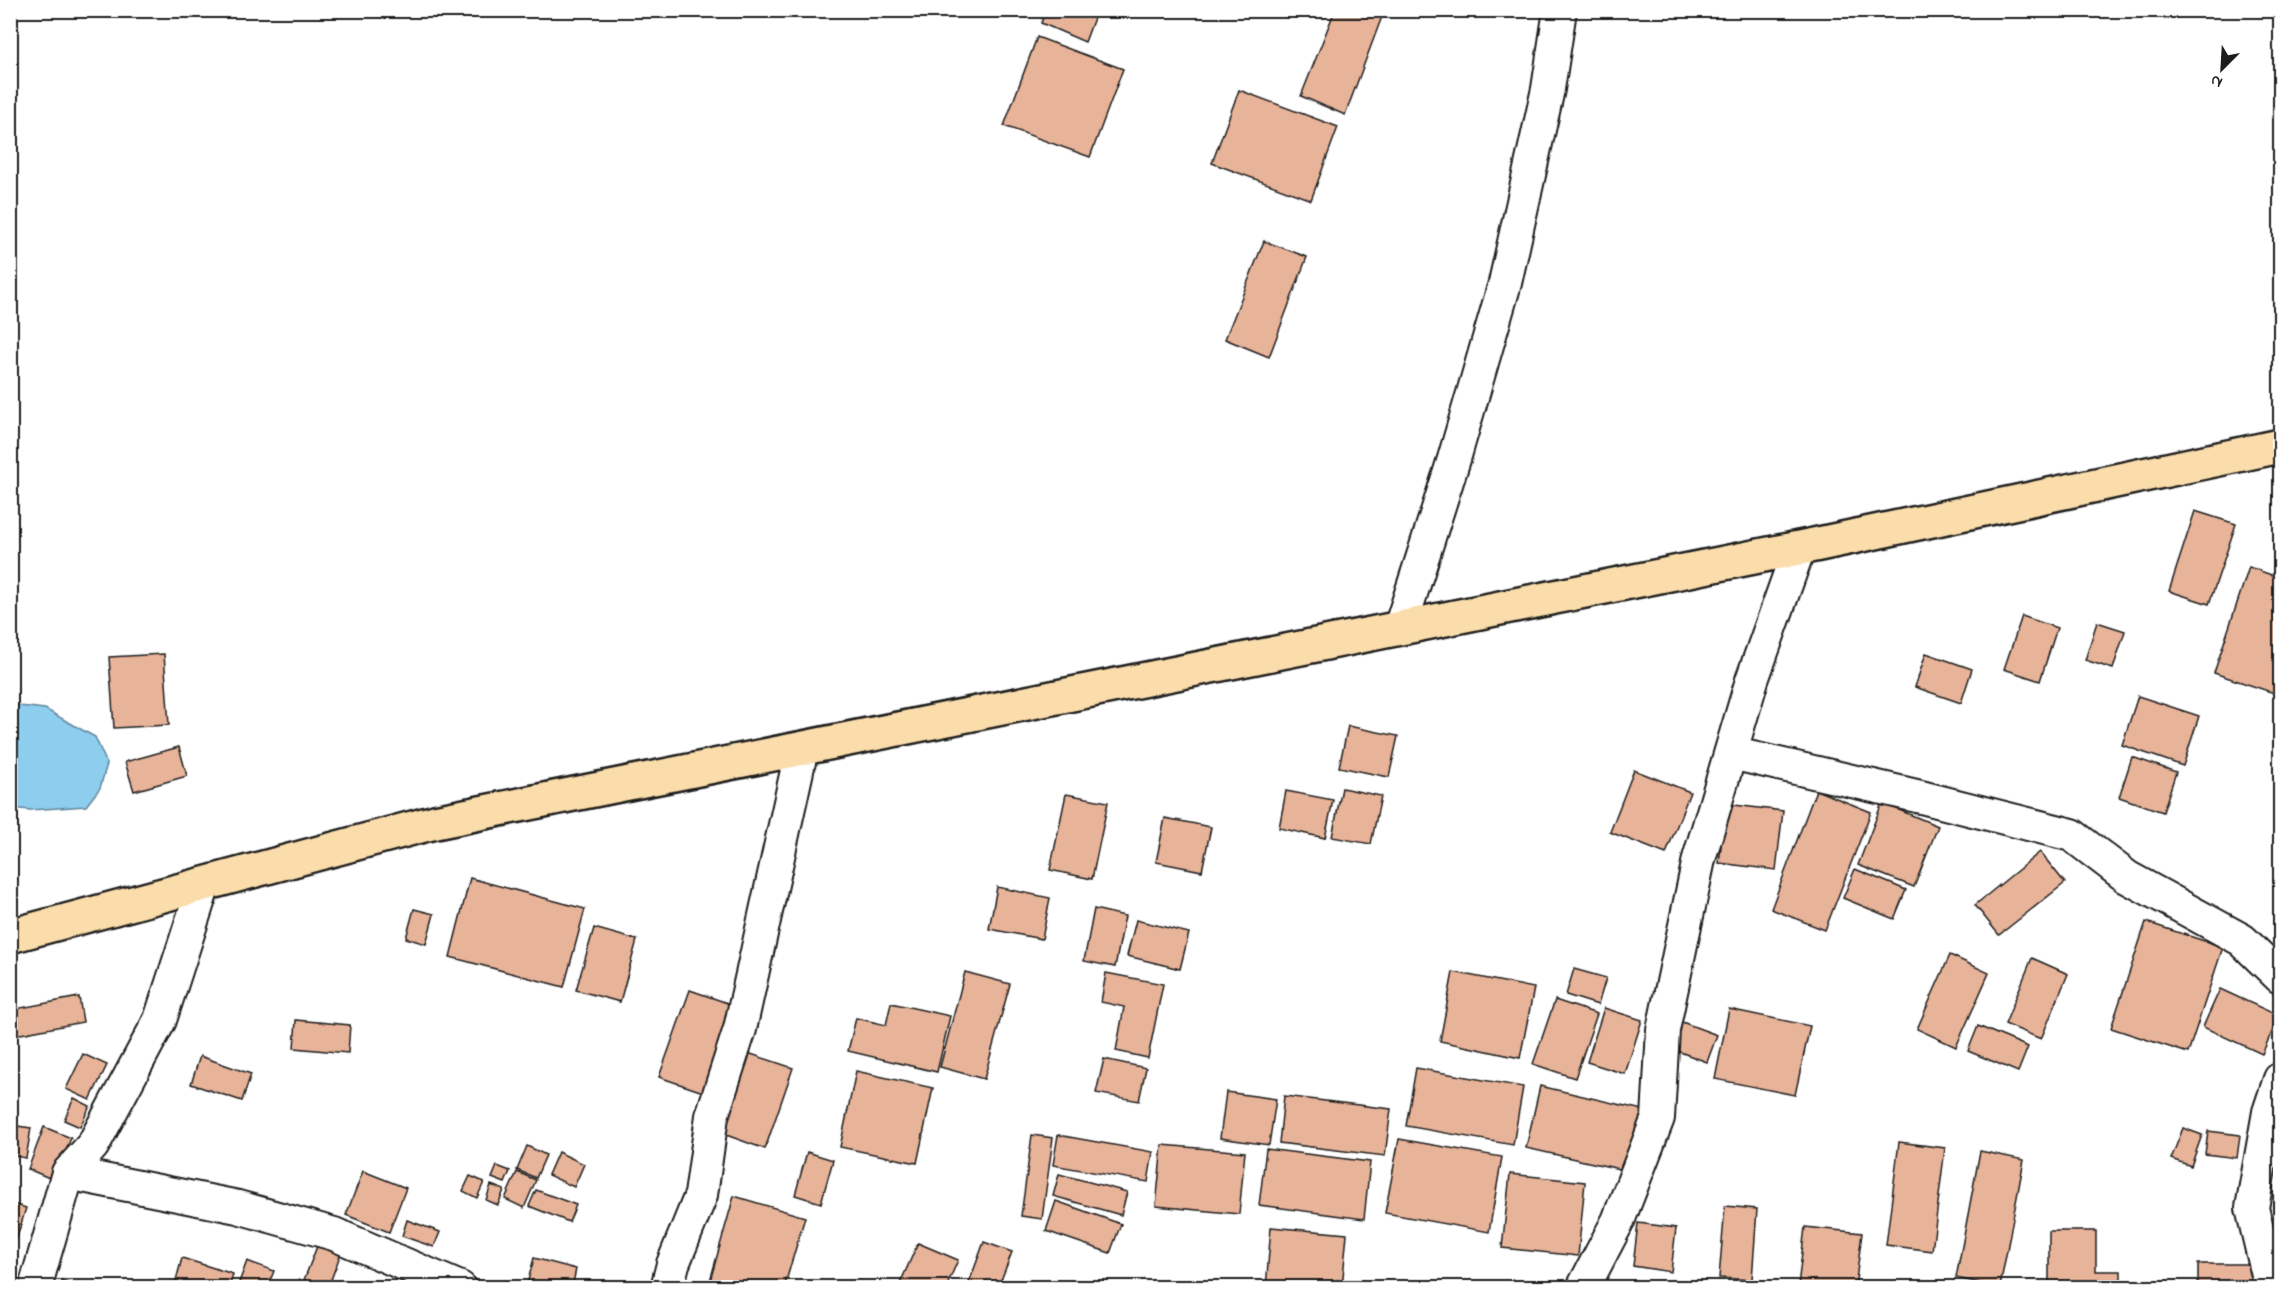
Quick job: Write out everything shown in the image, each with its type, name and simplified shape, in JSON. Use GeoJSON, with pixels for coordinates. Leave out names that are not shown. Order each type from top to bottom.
{"type":"FeatureCollection","features":[{"type":"Feature","properties":{"kind":"highway"},"geometry":{"type":"LineString","coordinates":[[10,936],[435,822],[1799,549],[2280,446]]}},
{"type":"Feature","properties":{"kind":"street"},"geometry":{"type":"LineString","coordinates":[[1400,628],[1454,459],[1505,284],[1548,89],[1560,10]]}},
{"type":"Feature","properties":{"kind":"street"},"geometry":{"type":"LineString","coordinates":[[1583,1287],[1618,1221],[1658,1118],[1663,1030],[1700,860],[1752,680],[1799,549]]}},
{"type":"Feature","properties":{"kind":"street"},"geometry":{"type":"LineString","coordinates":[[667,1287],[673,1264],[701,1195],[712,1116],[740,1029],[802,748]]}},
{"type":"Feature","properties":{"kind":"street"},"geometry":{"type":"LineString","coordinates":[[1731,753],[2072,835],[2127,877],[2242,940],[2280,977]]}},
{"type":"Feature","properties":{"kind":"street"},"geometry":{"type":"LineString","coordinates":[[35,1287],[68,1173],[93,1145],[160,1020],[204,884]]}},
{"type":"Feature","properties":{"kind":"street"},"geometry":{"type":"LineString","coordinates":[[2271,1287],[2252,1208],[2269,1112],[2280,1079]]}},
{"type":"Feature","properties":{"kind":"street"},"geometry":{"type":"LineString","coordinates":[[68,1173],[238,1208],[334,1234],[460,1287]]}},
{"type":"Feature","properties":{"kind":"water"},"geometry":{"type":"Polygon","coordinates":[[[11,705],[45,709],[95,737],[107,764],[100,788],[86,806],[30,810],[11,808],[11,705]]]}},
{"type":"Feature","properties":{"kind":"building"},"geometry":{"type":"Polygon","coordinates":[[[1046,10],[1097,10],[1085,42],[1041,23],[1046,10]]]}},
{"type":"Feature","properties":{"kind":"building"},"geometry":{"type":"Polygon","coordinates":[[[1335,10],[1373,10],[1383,14],[1345,115],[1301,96],[1335,10]]]}},
{"type":"Feature","properties":{"kind":"building"},"geometry":{"type":"Polygon","coordinates":[[[1037,37],[1123,69],[1090,157],[1004,126],[1037,37]]]}},
{"type":"Feature","properties":{"kind":"building"},"geometry":{"type":"Polygon","coordinates":[[[1239,90],[1338,127],[1311,200],[1212,163],[1239,90]]]}},
{"type":"Feature","properties":{"kind":"building"},"geometry":{"type":"Polygon","coordinates":[[[1264,241],[1307,257],[1269,357],[1225,339],[1264,241]]]}},
{"type":"Feature","properties":{"kind":"building"},"geometry":{"type":"Polygon","coordinates":[[[2195,511],[2236,524],[2209,604],[2169,591],[2195,511]]]}},
{"type":"Feature","properties":{"kind":"building"},"geometry":{"type":"Polygon","coordinates":[[[2249,567],[2280,578],[2280,695],[2214,673],[2249,567]]]}},
{"type":"Feature","properties":{"kind":"building"},"geometry":{"type":"Polygon","coordinates":[[[2022,616],[2057,628],[2040,681],[2004,669],[2022,616]]]}},
{"type":"Feature","properties":{"kind":"building"},"geometry":{"type":"Polygon","coordinates":[[[2097,622],[2125,631],[2113,669],[2085,660],[2097,622]]]}},
{"type":"Feature","properties":{"kind":"building"},"geometry":{"type":"Polygon","coordinates":[[[1926,653],[1972,669],[1961,703],[1915,687],[1926,653]]]}},
{"type":"Feature","properties":{"kind":"building"},"geometry":{"type":"Polygon","coordinates":[[[164,654],[169,725],[114,728],[109,657],[164,654]]]}},
{"type":"Feature","properties":{"kind":"building"},"geometry":{"type":"Polygon","coordinates":[[[2138,696],[2199,716],[2183,766],[2122,745],[2138,696]]]}},
{"type":"Feature","properties":{"kind":"building"},"geometry":{"type":"Polygon","coordinates":[[[1348,726],[1398,736],[1389,777],[1339,767],[1348,726]]]}},
{"type":"Feature","properties":{"kind":"building"},"geometry":{"type":"Polygon","coordinates":[[[179,747],[187,776],[134,791],[125,762],[179,747]]]}},
{"type":"Feature","properties":{"kind":"building"},"geometry":{"type":"Polygon","coordinates":[[[2132,757],[2176,772],[2163,812],[2119,797],[2132,757]]]}},
{"type":"Feature","properties":{"kind":"building"},"geometry":{"type":"Polygon","coordinates":[[[1634,770],[1690,792],[1666,854],[1610,832],[1634,770]]]}},
{"type":"Feature","properties":{"kind":"building"},"geometry":{"type":"Polygon","coordinates":[[[1342,788],[1381,796],[1371,844],[1332,837],[1342,788]]]}},
{"type":"Feature","properties":{"kind":"building"},"geometry":{"type":"Polygon","coordinates":[[[1816,790],[1871,812],[1825,930],[1771,909],[1816,790]]]}},
{"type":"Feature","properties":{"kind":"building"},"geometry":{"type":"Polygon","coordinates":[[[1286,791],[1333,800],[1325,838],[1279,828],[1286,791]]]}},
{"type":"Feature","properties":{"kind":"building"},"geometry":{"type":"Polygon","coordinates":[[[1066,794],[1108,802],[1092,879],[1050,870],[1066,794]]]}},
{"type":"Feature","properties":{"kind":"building"},"geometry":{"type":"Polygon","coordinates":[[[1882,803],[1938,826],[1914,887],[1858,865],[1882,803]]]}},
{"type":"Feature","properties":{"kind":"building"},"geometry":{"type":"Polygon","coordinates":[[[1726,804],[1783,811],[1776,870],[1719,863],[1726,804]]]}},
{"type":"Feature","properties":{"kind":"building"},"geometry":{"type":"Polygon","coordinates":[[[1165,818],[1211,827],[1202,871],[1156,862],[1165,818]]]}},
{"type":"Feature","properties":{"kind":"building"},"geometry":{"type":"Polygon","coordinates":[[[2040,852],[2065,883],[1999,935],[1975,905],[2040,852]]]}},
{"type":"Feature","properties":{"kind":"building"},"geometry":{"type":"Polygon","coordinates":[[[1855,869],[1906,890],[1894,919],[1843,898],[1855,869]]]}},
{"type":"Feature","properties":{"kind":"building"},"geometry":{"type":"Polygon","coordinates":[[[470,878],[585,909],[564,987],[450,957],[470,878]]]}},
{"type":"Feature","properties":{"kind":"building"},"geometry":{"type":"Polygon","coordinates":[[[997,887],[1050,898],[1042,939],[989,929],[997,887]]]}},
{"type":"Feature","properties":{"kind":"building"},"geometry":{"type":"Polygon","coordinates":[[[414,909],[434,914],[426,944],[406,938],[414,909]]]}},
{"type":"Feature","properties":{"kind":"building"},"geometry":{"type":"Polygon","coordinates":[[[1094,909],[1125,916],[1115,967],[1084,961],[1094,909]]]}},
{"type":"Feature","properties":{"kind":"building"},"geometry":{"type":"Polygon","coordinates":[[[1136,920],[1189,933],[1180,969],[1127,956],[1136,920]]]}},
{"type":"Feature","properties":{"kind":"building"},"geometry":{"type":"Polygon","coordinates":[[[2146,922],[2223,947],[2188,1053],[2111,1028],[2146,922]]]}},
{"type":"Feature","properties":{"kind":"building"},"geometry":{"type":"Polygon","coordinates":[[[594,928],[637,940],[620,1002],[576,990],[594,928]]]}},
{"type":"Feature","properties":{"kind":"building"},"geometry":{"type":"Polygon","coordinates":[[[1950,955],[1989,973],[1956,1047],[1917,1029],[1950,955]]]}},
{"type":"Feature","properties":{"kind":"building"},"geometry":{"type":"Polygon","coordinates":[[[2032,958],[2068,974],[2041,1039],[2005,1024],[2032,958]]]}},
{"type":"Feature","properties":{"kind":"building"},"geometry":{"type":"Polygon","coordinates":[[[1574,969],[1606,978],[1598,1005],[1566,995],[1574,969]]]}},
{"type":"Feature","properties":{"kind":"building"},"geometry":{"type":"Polygon","coordinates":[[[965,972],[1010,984],[984,1079],[940,1067],[965,972]]]}},
{"type":"Feature","properties":{"kind":"building"},"geometry":{"type":"Polygon","coordinates":[[[1453,972],[1534,988],[1520,1058],[1440,1041],[1453,972]]]}},
{"type":"Feature","properties":{"kind":"building"},"geometry":{"type":"Polygon","coordinates":[[[1106,973],[1163,984],[1148,1058],[1116,1051],[1124,1007],[1101,1002],[1106,973]]]}},
{"type":"Feature","properties":{"kind":"building"},"geometry":{"type":"Polygon","coordinates":[[[2220,989],[2279,1016],[2262,1054],[2203,1027],[2220,989]]]}},
{"type":"Feature","properties":{"kind":"building"},"geometry":{"type":"Polygon","coordinates":[[[690,990],[736,1006],[706,1093],[659,1077],[690,990]]]}},
{"type":"Feature","properties":{"kind":"building"},"geometry":{"type":"Polygon","coordinates":[[[79,997],[83,1022],[10,1036],[10,1010],[79,997]]]}},
{"type":"Feature","properties":{"kind":"building"},"geometry":{"type":"Polygon","coordinates":[[[1555,1000],[1597,1014],[1575,1078],[1533,1064],[1555,1000]]]}},
{"type":"Feature","properties":{"kind":"building"},"geometry":{"type":"Polygon","coordinates":[[[891,1003],[950,1016],[937,1072],[848,1051],[856,1018],[886,1025],[891,1003]]]}},
{"type":"Feature","properties":{"kind":"building"},"geometry":{"type":"Polygon","coordinates":[[[1604,1008],[1642,1020],[1625,1074],[1587,1062],[1604,1008]]]}},
{"type":"Feature","properties":{"kind":"building"},"geometry":{"type":"Polygon","coordinates":[[[1729,1009],[1810,1026],[1795,1095],[1715,1079],[1729,1009]]]}},
{"type":"Feature","properties":{"kind":"building"},"geometry":{"type":"Polygon","coordinates":[[[296,1020],[350,1025],[348,1053],[294,1048],[296,1020]]]}},
{"type":"Feature","properties":{"kind":"building"},"geometry":{"type":"Polygon","coordinates":[[[1682,1022],[1717,1035],[1707,1062],[1672,1049],[1682,1022]]]}},
{"type":"Feature","properties":{"kind":"building"},"geometry":{"type":"Polygon","coordinates":[[[1978,1026],[2028,1047],[2018,1072],[1968,1051],[1978,1026]]]}},
{"type":"Feature","properties":{"kind":"building"},"geometry":{"type":"Polygon","coordinates":[[[742,1051],[793,1068],[765,1149],[715,1131],[742,1051]]]}},
{"type":"Feature","properties":{"kind":"building"},"geometry":{"type":"Polygon","coordinates":[[[83,1054],[107,1065],[90,1100],[66,1089],[83,1054]]]}},
{"type":"Feature","properties":{"kind":"building"},"geometry":{"type":"Polygon","coordinates":[[[200,1056],[251,1074],[242,1101],[191,1084],[200,1056]]]}},
{"type":"Feature","properties":{"kind":"building"},"geometry":{"type":"Polygon","coordinates":[[[1104,1059],[1146,1068],[1139,1101],[1096,1093],[1104,1059]]]}},
{"type":"Feature","properties":{"kind":"building"},"geometry":{"type":"Polygon","coordinates":[[[1416,1068],[1523,1087],[1513,1145],[1406,1126],[1416,1068]]]}},
{"type":"Feature","properties":{"kind":"building"},"geometry":{"type":"Polygon","coordinates":[[[856,1071],[933,1088],[917,1163],[840,1147],[856,1071]]]}},
{"type":"Feature","properties":{"kind":"building"},"geometry":{"type":"Polygon","coordinates":[[[1540,1086],[1647,1111],[1633,1172],[1526,1148],[1540,1086]]]}},
{"type":"Feature","properties":{"kind":"building"},"geometry":{"type":"Polygon","coordinates":[[[1226,1092],[1276,1099],[1269,1145],[1220,1138],[1226,1092]]]}},
{"type":"Feature","properties":{"kind":"building"},"geometry":{"type":"Polygon","coordinates":[[[1284,1096],[1391,1109],[1385,1156],[1279,1143],[1284,1096]]]}},
{"type":"Feature","properties":{"kind":"building"},"geometry":{"type":"Polygon","coordinates":[[[74,1098],[90,1106],[80,1127],[64,1120],[74,1098]]]}},
{"type":"Feature","properties":{"kind":"building"},"geometry":{"type":"Polygon","coordinates":[[[10,1125],[31,1128],[26,1158],[10,1155],[10,1125]]]}},
{"type":"Feature","properties":{"kind":"building"},"geometry":{"type":"Polygon","coordinates":[[[44,1127],[71,1138],[54,1180],[28,1169],[44,1127]]]}},
{"type":"Feature","properties":{"kind":"building"},"geometry":{"type":"Polygon","coordinates":[[[2183,1128],[2202,1135],[2191,1166],[2171,1159],[2183,1128]]]}},
{"type":"Feature","properties":{"kind":"building"},"geometry":{"type":"Polygon","coordinates":[[[2208,1131],[2240,1135],[2237,1158],[2205,1154],[2208,1131]]]}},
{"type":"Feature","properties":{"kind":"building"},"geometry":{"type":"Polygon","coordinates":[[[1032,1135],[1053,1138],[1042,1219],[1021,1216],[1032,1135]]]}},
{"type":"Feature","properties":{"kind":"building"},"geometry":{"type":"Polygon","coordinates":[[[1058,1135],[1153,1152],[1148,1182],[1053,1165],[1058,1135]]]}},
{"type":"Feature","properties":{"kind":"building"},"geometry":{"type":"Polygon","coordinates":[[[1399,1139],[1502,1157],[1489,1232],[1385,1213],[1399,1139]]]}},
{"type":"Feature","properties":{"kind":"building"},"geometry":{"type":"Polygon","coordinates":[[[1899,1142],[1945,1148],[1932,1251],[1886,1245],[1899,1142]]]}},
{"type":"Feature","properties":{"kind":"building"},"geometry":{"type":"Polygon","coordinates":[[[1162,1145],[1245,1152],[1239,1214],[1156,1206],[1162,1145]]]}},
{"type":"Feature","properties":{"kind":"building"},"geometry":{"type":"Polygon","coordinates":[[[527,1146],[546,1155],[536,1178],[517,1170],[527,1146]]]}},
{"type":"Feature","properties":{"kind":"building"},"geometry":{"type":"Polygon","coordinates":[[[1266,1149],[1370,1162],[1364,1219],[1259,1205],[1266,1149]]]}},
{"type":"Feature","properties":{"kind":"building"},"geometry":{"type":"Polygon","coordinates":[[[1980,1151],[2024,1160],[2000,1287],[1956,1278],[1980,1151]]]}},
{"type":"Feature","properties":{"kind":"building"},"geometry":{"type":"Polygon","coordinates":[[[558,1152],[584,1164],[574,1187],[548,1175],[558,1152]]]}},
{"type":"Feature","properties":{"kind":"building"},"geometry":{"type":"Polygon","coordinates":[[[807,1152],[833,1160],[821,1203],[795,1195],[807,1152]]]}},
{"type":"Feature","properties":{"kind":"building"},"geometry":{"type":"Polygon","coordinates":[[[497,1166],[510,1171],[505,1183],[492,1178],[497,1166]]]}},
{"type":"Feature","properties":{"kind":"building"},"geometry":{"type":"Polygon","coordinates":[[[363,1171],[406,1188],[389,1232],[346,1215],[363,1171]]]}},
{"type":"Feature","properties":{"kind":"building"},"geometry":{"type":"Polygon","coordinates":[[[517,1172],[536,1180],[524,1208],[505,1199],[517,1172]]]}},
{"type":"Feature","properties":{"kind":"building"},"geometry":{"type":"Polygon","coordinates":[[[1059,1174],[1127,1192],[1121,1215],[1053,1196],[1059,1174]]]}},
{"type":"Feature","properties":{"kind":"building"},"geometry":{"type":"Polygon","coordinates":[[[1510,1174],[1585,1182],[1578,1256],[1502,1248],[1510,1174]]]}},
{"type":"Feature","properties":{"kind":"building"},"geometry":{"type":"Polygon","coordinates":[[[470,1176],[484,1182],[477,1198],[463,1191],[470,1176]]]}},
{"type":"Feature","properties":{"kind":"building"},"geometry":{"type":"Polygon","coordinates":[[[491,1185],[504,1190],[498,1205],[486,1200],[491,1185]]]}},
{"type":"Feature","properties":{"kind":"building"},"geometry":{"type":"Polygon","coordinates":[[[536,1190],[576,1205],[569,1222],[529,1206],[536,1190]]]}},
{"type":"Feature","properties":{"kind":"building"},"geometry":{"type":"Polygon","coordinates":[[[734,1196],[805,1217],[784,1288],[708,1288],[734,1196]]]}},
{"type":"Feature","properties":{"kind":"building"},"geometry":{"type":"Polygon","coordinates":[[[1056,1201],[1121,1224],[1110,1253],[1046,1231],[1056,1201]]]}},
{"type":"Feature","properties":{"kind":"building"},"geometry":{"type":"Polygon","coordinates":[[[10,1203],[26,1208],[10,1260],[10,1203]]]}},
{"type":"Feature","properties":{"kind":"building"},"geometry":{"type":"Polygon","coordinates":[[[1725,1206],[1757,1209],[1752,1280],[1719,1278],[1725,1206]]]}},
{"type":"Feature","properties":{"kind":"building"},"geometry":{"type":"Polygon","coordinates":[[[407,1220],[440,1232],[434,1247],[402,1236],[407,1220]]]}},
{"type":"Feature","properties":{"kind":"building"},"geometry":{"type":"Polygon","coordinates":[[[1638,1223],[1676,1228],[1671,1272],[1633,1266],[1638,1223]]]}},
{"type":"Feature","properties":{"kind":"building"},"geometry":{"type":"Polygon","coordinates":[[[1271,1227],[1347,1234],[1342,1288],[1266,1288],[1271,1227]]]}},
{"type":"Feature","properties":{"kind":"building"},"geometry":{"type":"Polygon","coordinates":[[[1805,1227],[1862,1233],[1855,1288],[1798,1286],[1805,1227]]]}},
{"type":"Feature","properties":{"kind":"building"},"geometry":{"type":"Polygon","coordinates":[[[2049,1231],[2096,1231],[2096,1271],[2121,1271],[2121,1288],[2049,1288],[2049,1231]]]}},
{"type":"Feature","properties":{"kind":"building"},"geometry":{"type":"Polygon","coordinates":[[[319,1241],[342,1250],[328,1288],[304,1280],[319,1241]]]}},
{"type":"Feature","properties":{"kind":"building"},"geometry":{"type":"Polygon","coordinates":[[[984,1242],[1012,1252],[998,1288],[967,1288],[984,1242]]]}},
{"type":"Feature","properties":{"kind":"building"},"geometry":{"type":"Polygon","coordinates":[[[918,1243],[958,1260],[946,1288],[898,1288],[918,1243]]]}},
{"type":"Feature","properties":{"kind":"building"},"geometry":{"type":"Polygon","coordinates":[[[182,1258],[233,1274],[229,1288],[174,1288],[182,1258]]]}},
{"type":"Feature","properties":{"kind":"building"},"geometry":{"type":"Polygon","coordinates":[[[534,1258],[576,1269],[572,1288],[526,1288],[534,1258]]]}},
{"type":"Feature","properties":{"kind":"building"},"geometry":{"type":"Polygon","coordinates":[[[247,1261],[274,1271],[267,1288],[237,1288],[247,1261]]]}},
{"type":"Feature","properties":{"kind":"building"},"geometry":{"type":"Polygon","coordinates":[[[2198,1264],[2253,1264],[2253,1288],[2198,1288],[2198,1264]]]}},
{"type":"Feature","properties":{"kind":"building"},"geometry":{"type":"Polygon","coordinates":[[[62,1281],[86,1288],[60,1288],[62,1281]]]}}]}
